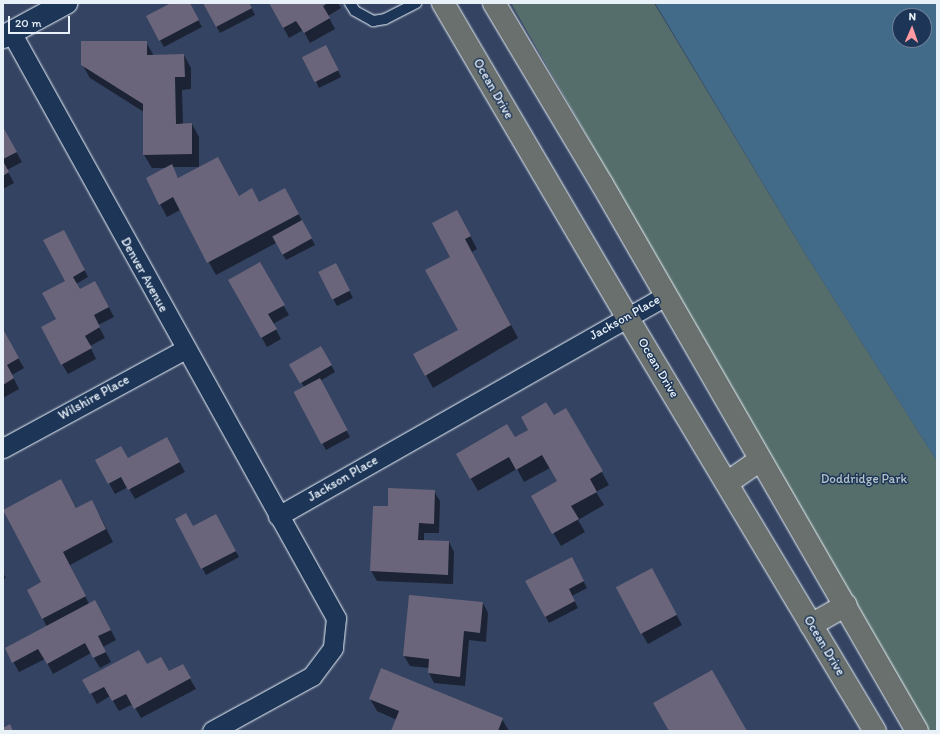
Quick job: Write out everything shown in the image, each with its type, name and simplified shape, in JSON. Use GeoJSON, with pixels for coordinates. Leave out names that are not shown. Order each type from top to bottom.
{"type":"FeatureCollection","features":[{"type":"Feature","properties":{"kind":"main road"},"geometry":{"type":"LineString","coordinates":[[7,35],[66,3]]}},
{"type":"Feature","properties":{"kind":"main road","name":"Ocean Drive"},"geometry":{"type":"LineString","coordinates":[[443,3],[627,317],[875,731]]}},
{"type":"Feature","properties":{"kind":"main road"},"geometry":{"type":"LineString","coordinates":[[494,3],[846,605],[917,731]]}},
{"type":"Feature","properties":{"kind":"main road"},"geometry":{"type":"LineString","coordinates":[[727,483],[760,460]]}},
{"type":"Feature","properties":{"kind":"main road"},"geometry":{"type":"LineString","coordinates":[[811,625],[846,605]]}},
{"type":"Feature","properties":{"kind":"street","name":"Denver Avenue"},"geometry":{"type":"LineString","coordinates":[[7,35],[278,516]]}},
{"type":"Feature","properties":{"kind":"street","name":"Jackson Place"},"geometry":{"type":"LineString","coordinates":[[278,516],[666,296]]}},
{"type":"Feature","properties":{"kind":"street","name":"Wilshire Place"},"geometry":{"type":"LineString","coordinates":[[3,448],[185,349]]}},
{"type":"Feature","properties":{"kind":"street"},"geometry":{"type":"LineString","coordinates":[[212,731],[312,676],[333,648],[336,618],[278,516]]}},
{"type":"Feature","properties":{"kind":"lane"},"geometry":{"type":"LineString","coordinates":[[350,3],[355,11],[373,20],[385,18],[416,3]]}},
{"type":"Feature","properties":{"kind":"green space","name":"Doddridge Park"},"geometry":{"type":"Polygon","coordinates":[[[511,3],[654,3],[803,250],[937,461],[937,731],[927,731],[511,3]]]}},
{"type":"Feature","properties":{"kind":"water"},"geometry":{"type":"Polygon","coordinates":[[[655,3],[937,3],[937,461],[803,250],[655,3]]]}},
{"type":"Feature","properties":{"kind":"building"},"geometry":{"type":"Polygon","coordinates":[[[171,3],[190,3],[199,20],[159,41],[146,16],[171,3]]]}},
{"type":"Feature","properties":{"kind":"building"},"geometry":{"type":"Polygon","coordinates":[[[203,3],[249,3],[252,8],[216,27],[203,3]]]}},
{"type":"Feature","properties":{"kind":"building"},"geometry":{"type":"Polygon","coordinates":[[[269,3],[328,3],[323,6],[330,18],[304,33],[296,21],[283,28],[269,3]]]}},
{"type":"Feature","properties":{"kind":"building"},"geometry":{"type":"Polygon","coordinates":[[[81,41],[147,41],[147,55],[184,54],[185,77],[175,77],[176,124],[192,123],[192,154],[143,155],[143,104],[81,65],[81,41]]]}},
{"type":"Feature","properties":{"kind":"building"},"geometry":{"type":"Polygon","coordinates":[[[326,45],[339,70],[315,82],[302,57],[326,45]]]}},
{"type":"Feature","properties":{"kind":"building"},"geometry":{"type":"Polygon","coordinates":[[[3,127],[17,152],[3,159],[3,127]]]}},
{"type":"Feature","properties":{"kind":"building"},"geometry":{"type":"Polygon","coordinates":[[[218,157],[239,196],[252,188],[259,202],[285,188],[299,214],[207,263],[173,197],[159,205],[146,178],[172,164],[178,178],[218,157]]]}},
{"type":"Feature","properties":{"kind":"building"},"geometry":{"type":"Polygon","coordinates":[[[3,161],[9,172],[3,176],[3,161]]]}},
{"type":"Feature","properties":{"kind":"building"},"geometry":{"type":"Polygon","coordinates":[[[457,210],[471,236],[465,239],[511,325],[425,376],[413,354],[458,330],[425,270],[450,257],[432,223],[457,210]]]}},
{"type":"Feature","properties":{"kind":"building"},"geometry":{"type":"Polygon","coordinates":[[[302,220],[312,238],[282,255],[272,236],[302,220]]]}},
{"type":"Feature","properties":{"kind":"building"},"geometry":{"type":"Polygon","coordinates":[[[64,230],[85,270],[73,277],[80,289],[95,281],[109,307],[94,315],[100,327],[85,336],[92,348],[61,365],[41,327],[56,319],[42,293],[65,281],[43,240],[64,230]]]}},
{"type":"Feature","properties":{"kind":"building"},"geometry":{"type":"Polygon","coordinates":[[[260,262],[285,305],[268,314],[277,329],[261,338],[228,280],[260,262]]]}},
{"type":"Feature","properties":{"kind":"building"},"geometry":{"type":"Polygon","coordinates":[[[336,263],[350,291],[332,300],[318,272],[336,263]]]}},
{"type":"Feature","properties":{"kind":"building"},"geometry":{"type":"Polygon","coordinates":[[[3,329],[19,358],[7,365],[14,378],[3,385],[3,329]]]}},
{"type":"Feature","properties":{"kind":"building"},"geometry":{"type":"Polygon","coordinates":[[[321,346],[332,365],[300,384],[289,364],[321,346]]]}},
{"type":"Feature","properties":{"kind":"building"},"geometry":{"type":"Polygon","coordinates":[[[320,378],[348,430],[321,444],[294,392],[320,378]]]}},
{"type":"Feature","properties":{"kind":"building"},"geometry":{"type":"Polygon","coordinates":[[[546,402],[554,415],[566,408],[603,471],[590,479],[597,492],[571,506],[579,519],[552,534],[531,496],[557,481],[542,455],[516,470],[509,457],[470,479],[456,454],[507,424],[515,437],[528,430],[521,417],[546,402]]]}},
{"type":"Feature","properties":{"kind":"building"},"geometry":{"type":"Polygon","coordinates":[[[167,437],[180,462],[128,490],[121,477],[108,484],[95,460],[121,446],[128,458],[167,437]]]}},
{"type":"Feature","properties":{"kind":"building"},"geometry":{"type":"Polygon","coordinates":[[[61,479],[76,508],[92,500],[106,529],[63,552],[86,596],[42,619],[27,590],[41,582],[3,510],[61,479]]]}},
{"type":"Feature","properties":{"kind":"building"},"geometry":{"type":"Polygon","coordinates":[[[388,488],[435,490],[434,524],[419,523],[418,540],[449,541],[448,575],[370,571],[373,506],[388,506],[388,488]]]}},
{"type":"Feature","properties":{"kind":"building"},"geometry":{"type":"Polygon","coordinates":[[[186,513],[193,526],[216,514],[236,551],[201,569],[175,519],[186,513]]]}},
{"type":"Feature","properties":{"kind":"building"},"geometry":{"type":"Polygon","coordinates":[[[572,557],[584,581],[569,589],[575,601],[545,617],[525,581],[572,557]]]}},
{"type":"Feature","properties":{"kind":"building"},"geometry":{"type":"Polygon","coordinates":[[[652,568],[677,615],[641,634],[616,587],[652,568]]]}},
{"type":"Feature","properties":{"kind":"building"},"geometry":{"type":"Polygon","coordinates":[[[409,595],[483,602],[480,633],[464,631],[460,677],[428,673],[429,659],[403,656],[409,595]]]}},
{"type":"Feature","properties":{"kind":"building"},"geometry":{"type":"Polygon","coordinates":[[[95,600],[111,630],[98,636],[106,652],[93,658],[85,643],[47,664],[38,649],[12,663],[5,648],[95,600]]]}},
{"type":"Feature","properties":{"kind":"building"},"geometry":{"type":"Polygon","coordinates":[[[139,650],[147,664],[161,657],[169,671],[183,664],[191,678],[134,709],[126,694],[112,701],[104,687],[90,694],[82,680],[139,650]]]}},
{"type":"Feature","properties":{"kind":"building"},"geometry":{"type":"Polygon","coordinates":[[[381,668],[503,718],[498,731],[391,731],[399,711],[369,699],[381,668]]]}},
{"type":"Feature","properties":{"kind":"building"},"geometry":{"type":"Polygon","coordinates":[[[712,670],[747,731],[669,731],[653,703],[712,670]]]}},
{"type":"Feature","properties":{"kind":"building"},"geometry":{"type":"Polygon","coordinates":[[[10,724],[13,731],[3,731],[3,728],[10,724]]]}}]}
